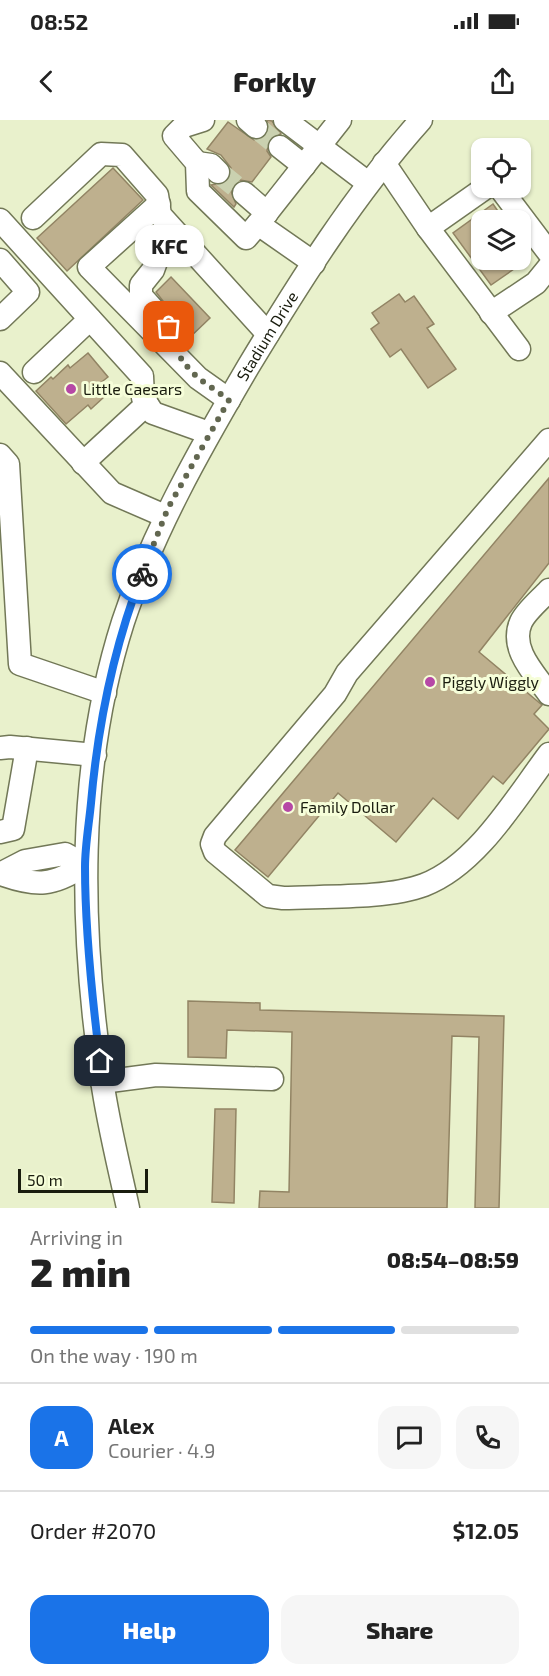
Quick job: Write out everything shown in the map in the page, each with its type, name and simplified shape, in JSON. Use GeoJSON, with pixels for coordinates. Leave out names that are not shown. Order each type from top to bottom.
{"type":"FeatureCollection","features":[{"type":"Feature","properties":{"kind":"street"},"geometry":{"type":"LineString","coordinates":[[203,120],[184,126],[174,136],[197,163],[198,190],[246,237],[340,120]]}},
{"type":"Feature","properties":{"kind":"street"},"geometry":{"type":"LineString","coordinates":[[285,120],[368,183]]}},
{"type":"Feature","properties":{"kind":"street","name":"Stadium Drive"},"geometry":{"type":"LineString","coordinates":[[128,1208],[102,1082],[93,999],[85,865],[95,755],[105,693],[124,621],[165,516],[209,433],[268,334],[368,183],[421,120]]}},
{"type":"Feature","properties":{"kind":"street"},"geometry":{"type":"LineString","coordinates":[[280,147],[304,166]]}},
{"type":"Feature","properties":{"kind":"street"},"geometry":{"type":"LineString","coordinates":[[33,218],[101,154],[122,155],[157,195],[160,215],[169,239],[268,334]]}},
{"type":"Feature","properties":{"kind":"street"},"geometry":{"type":"LineString","coordinates":[[197,163],[211,165],[218,172]]}},
{"type":"Feature","properties":{"kind":"street"},"geometry":{"type":"LineString","coordinates":[[384,163],[428,228],[519,349]]}},
{"type":"Feature","properties":{"kind":"street"},"geometry":{"type":"LineString","coordinates":[[244,194],[262,219],[314,263]]}},
{"type":"Feature","properties":{"kind":"street"},"geometry":{"type":"LineString","coordinates":[[428,228],[472,198]]}},
{"type":"Feature","properties":{"kind":"street"},"geometry":{"type":"LineString","coordinates":[[506,198],[549,264]]}},
{"type":"Feature","properties":{"kind":"street"},"geometry":{"type":"LineString","coordinates":[[159,204],[89,267],[198,378],[229,400]]}},
{"type":"Feature","properties":{"kind":"street"},"geometry":{"type":"LineString","coordinates":[[0,220],[142,376],[143,398],[153,413],[209,433]]}},
{"type":"Feature","properties":{"kind":"street"},"geometry":{"type":"LineString","coordinates":[[114,291],[169,239]]}},
{"type":"Feature","properties":{"kind":"street"},"geometry":{"type":"LineString","coordinates":[[169,239],[153,270],[141,285],[141,296],[182,343],[181,360]]}},
{"type":"Feature","properties":{"kind":"street"},"geometry":{"type":"LineString","coordinates":[[531,245],[549,264]]}},
{"type":"Feature","properties":{"kind":"street"},"geometry":{"type":"LineString","coordinates":[[0,260],[28,292],[0,319]]}},
{"type":"Feature","properties":{"kind":"street"},"geometry":{"type":"LineString","coordinates":[[491,313],[536,283],[549,264]]}},
{"type":"Feature","properties":{"kind":"street"},"geometry":{"type":"LineString","coordinates":[[26,380],[90,319]]}},
{"type":"Feature","properties":{"kind":"street"},"geometry":{"type":"LineString","coordinates":[[0,373],[26,380],[83,463],[112,493],[165,516]]}},
{"type":"Feature","properties":{"kind":"street"},"geometry":{"type":"LineString","coordinates":[[83,463],[147,405]]}},
{"type":"Feature","properties":{"kind":"street"},"geometry":{"type":"LineString","coordinates":[[549,440],[347,673],[335,694],[215,836],[212,844],[215,852],[268,896],[283,898],[396,891],[422,885],[447,874],[494,829],[549,754]]}},
{"type":"Feature","properties":{"kind":"street"},"geometry":{"type":"LineString","coordinates":[[0,456],[8,464],[10,663],[105,693]]}},
{"type":"Feature","properties":{"kind":"street"},"geometry":{"type":"LineString","coordinates":[[549,590],[521,622],[518,635],[519,650],[549,694]]}},
{"type":"Feature","properties":{"kind":"street"},"geometry":{"type":"LineString","coordinates":[[0,748],[27,748],[95,755]]}},
{"type":"Feature","properties":{"kind":"street"},"geometry":{"type":"LineString","coordinates":[[0,832],[13,830],[27,748]]}},
{"type":"Feature","properties":{"kind":"street"},"geometry":{"type":"LineString","coordinates":[[1,874],[27,883],[63,880],[85,865]]}},
{"type":"Feature","properties":{"kind":"street"},"geometry":{"type":"LineString","coordinates":[[102,1082],[156,1075],[272,1079]]}},
{"type":"Feature","properties":{"kind":"building"},"geometry":{"type":"Polygon","coordinates":[[[267,120],[272,121],[281,134],[269,139],[267,151],[271,157],[252,182],[240,180],[233,185],[231,191],[236,204],[234,207],[211,185],[227,182],[231,168],[221,155],[207,149],[228,122],[254,140],[266,135],[269,129],[267,120]]]}},
{"type":"Feature","properties":{"kind":"building"},"geometry":{"type":"Polygon","coordinates":[[[113,168],[143,200],[67,271],[37,238],[113,168]]]}},
{"type":"Feature","properties":{"kind":"building"},"geometry":{"type":"Polygon","coordinates":[[[493,204],[497,210],[485,210],[493,204]]]}},
{"type":"Feature","properties":{"kind":"building"},"geometry":{"type":"Polygon","coordinates":[[[471,220],[471,258],[453,233],[471,220]]]}},
{"type":"Feature","properties":{"kind":"building"},"geometry":{"type":"Polygon","coordinates":[[[480,270],[513,270],[491,285],[480,270]]]}},
{"type":"Feature","properties":{"kind":"building"},"geometry":{"type":"Polygon","coordinates":[[[171,277],[210,318],[187,340],[171,324],[173,314],[156,292],[171,277]]]}},
{"type":"Feature","properties":{"kind":"building"},"geometry":{"type":"Polygon","coordinates":[[[399,294],[405,302],[414,296],[434,324],[427,328],[456,369],[428,388],[401,349],[390,357],[371,329],[379,323],[372,313],[399,294]]]}},
{"type":"Feature","properties":{"kind":"building","name":"Little Caesars"},"geometry":{"type":"Polygon","coordinates":[[[88,353],[108,377],[99,384],[105,391],[101,394],[104,397],[91,409],[88,405],[66,424],[36,391],[51,377],[53,379],[68,365],[70,368],[88,353]]]}},
{"type":"Feature","properties":{"kind":"building"},"geometry":{"type":"Polygon","coordinates":[[[549,478],[549,563],[479,652],[542,705],[534,714],[549,729],[503,784],[493,776],[458,819],[433,798],[396,842],[338,793],[268,877],[235,850],[549,478]]]}},
{"type":"Feature","properties":{"kind":"building"},"geometry":{"type":"Polygon","coordinates":[[[188,1001],[260,1003],[260,1010],[504,1016],[499,1208],[475,1208],[479,1037],[452,1036],[447,1208],[259,1208],[260,1191],[289,1192],[292,1032],[227,1030],[226,1058],[188,1057],[188,1001]]]}},
{"type":"Feature","properties":{"kind":"building"},"geometry":{"type":"Polygon","coordinates":[[[215,1109],[236,1109],[234,1203],[212,1202],[215,1109]]]}},
{"type":"Feature","properties":{"kind":"tunnel"},"geometry":{"type":"LineString","coordinates":[[256,127],[280,147]]}},
{"type":"Feature","properties":{"kind":"tunnel"},"geometry":{"type":"LineString","coordinates":[[218,172],[244,193]]}},
{"type":"Feature","properties":{"kind":"way so far"},"geometry":{"type":"LineString","coordinates":[[142,574],[168,508],[229,400],[198,378],[181,360],[182,343],[169,327]]}},
{"type":"Feature","properties":{"kind":"place","name":"KFC"},"geometry":{"type":"Point","coordinates":[169,327]}},
{"type":"Feature","properties":{"kind":"place","name":"Little Caesars"},"geometry":{"type":"Point","coordinates":[71,389]}},
{"type":"Feature","properties":{"kind":"place","name":"Piggly Wiggly"},"geometry":{"type":"Point","coordinates":[430,682]}},
{"type":"Feature","properties":{"kind":"place","name":"Family Dollar"},"geometry":{"type":"Point","coordinates":[288,807]}},
{"type":"Feature","properties":{"kind":"route"},"geometry":{"type":"LineString","coordinates":[[100,1061],[93,999],[85,865],[96,740],[108,680],[124,621],[142,574]]}}]}
